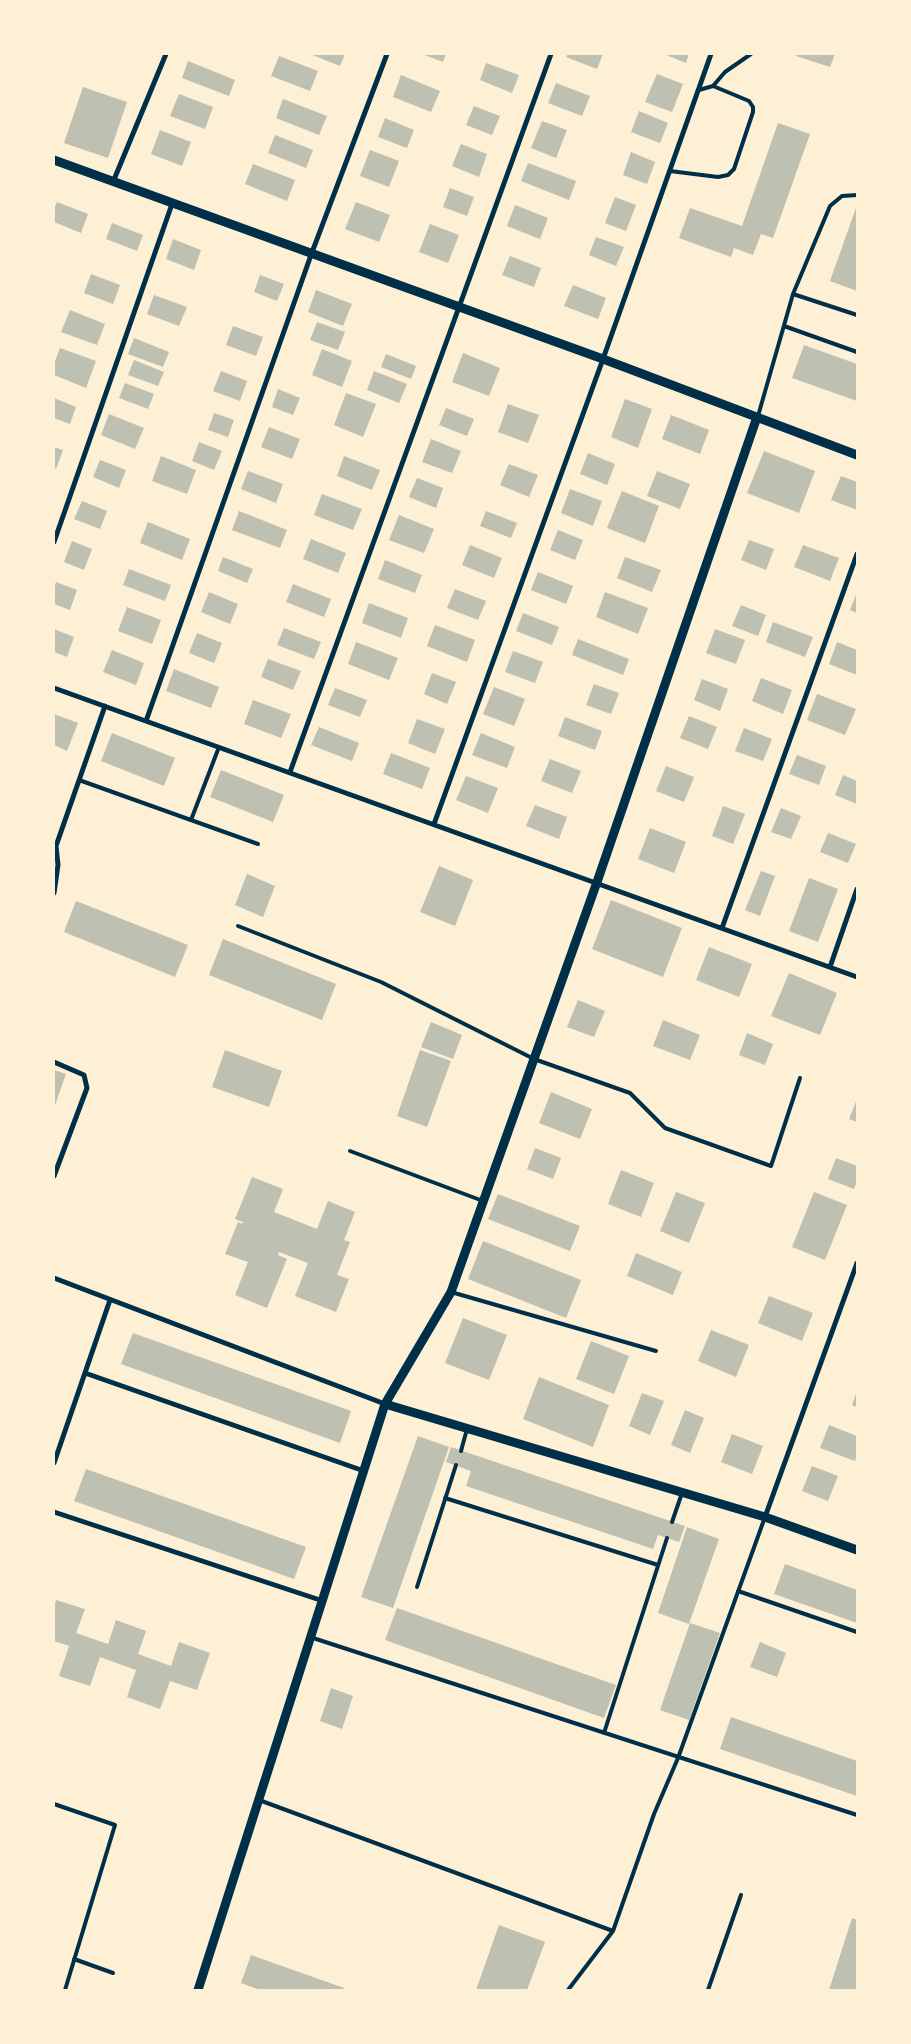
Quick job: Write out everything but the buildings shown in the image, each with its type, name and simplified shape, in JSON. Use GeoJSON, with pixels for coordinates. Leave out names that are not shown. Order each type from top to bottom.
{"type":"FeatureCollection","features":[{"type":"Feature","properties":{"kind":"street"},"geometry":{"type":"LineString","coordinates":[[113,182],[166,54]]}},
{"type":"Feature","properties":{"kind":"street"},"geometry":{"type":"LineString","coordinates":[[146,721],[311,255],[387,54]]}},
{"type":"Feature","properties":{"kind":"street"},"geometry":{"type":"LineString","coordinates":[[290,772],[552,54]]}},
{"type":"Feature","properties":{"kind":"street"},"geometry":{"type":"LineString","coordinates":[[434,824],[712,54]]}},
{"type":"Feature","properties":{"kind":"street"},"geometry":{"type":"LineString","coordinates":[[54,160],[311,255],[603,359],[857,455]]}},
{"type":"Feature","properties":{"kind":"street"},"geometry":{"type":"LineString","coordinates":[[54,542],[172,204]]}},
{"type":"Feature","properties":{"kind":"street"},"geometry":{"type":"LineString","coordinates":[[198,1990],[385,1404],[450,1292],[597,882],[757,417]]}},
{"type":"Feature","properties":{"kind":"street"},"geometry":{"type":"LineString","coordinates":[[722,928],[857,554]]}},
{"type":"Feature","properties":{"kind":"street"},"geometry":{"type":"LineString","coordinates":[[54,688],[857,977]]}},
{"type":"Feature","properties":{"kind":"street"},"geometry":{"type":"LineString","coordinates":[[54,892],[58,865],[56,846],[105,706]]}},
{"type":"Feature","properties":{"kind":"street"},"geometry":{"type":"LineString","coordinates":[[830,967],[857,889]]}},
{"type":"Feature","properties":{"kind":"street"},"geometry":{"type":"LineString","coordinates":[[54,1062],[84,1075],[87,1088],[54,1176]]}},
{"type":"Feature","properties":{"kind":"street"},"geometry":{"type":"LineString","coordinates":[[765,1516],[857,1263]]}},
{"type":"Feature","properties":{"kind":"street"},"geometry":{"type":"LineString","coordinates":[[54,1278],[385,1404],[765,1516],[857,1550]]}},
{"type":"Feature","properties":{"kind":"street"},"geometry":{"type":"LineString","coordinates":[[54,1463],[110,1300]]}},
{"type":"Feature","properties":{"kind":"street"},"geometry":{"type":"LineString","coordinates":[[85,1373],[364,1471]]}},
{"type":"Feature","properties":{"kind":"street"},"geometry":{"type":"LineString","coordinates":[[54,1512],[322,1601]]}},
{"type":"Feature","properties":{"kind":"lane"},"geometry":{"type":"LineString","coordinates":[[699,90],[713,86],[725,72],[751,54]]}},
{"type":"Feature","properties":{"kind":"lane"},"geometry":{"type":"LineString","coordinates":[[670,171],[718,177],[728,175],[734,169],[753,107],[749,101],[713,86]]}},
{"type":"Feature","properties":{"kind":"lane"},"geometry":{"type":"LineString","coordinates":[[757,417],[793,294],[830,206],[842,196],[857,195]]}},
{"type":"Feature","properties":{"kind":"lane"},"geometry":{"type":"LineString","coordinates":[[793,294],[857,315]]}},
{"type":"Feature","properties":{"kind":"lane"},"geometry":{"type":"LineString","coordinates":[[784,326],[857,352]]}},
{"type":"Feature","properties":{"kind":"lane"},"geometry":{"type":"LineString","coordinates":[[191,820],[219,747]]}},
{"type":"Feature","properties":{"kind":"lane"},"geometry":{"type":"LineString","coordinates":[[79,780],[258,844]]}},
{"type":"Feature","properties":{"kind":"lane"},"geometry":{"type":"LineString","coordinates":[[238,926],[380,982],[534,1058],[630,1093],[665,1128],[771,1166],[800,1078]]}},
{"type":"Feature","properties":{"kind":"lane"},"geometry":{"type":"LineString","coordinates":[[350,1151],[483,1201]]}},
{"type":"Feature","properties":{"kind":"lane"},"geometry":{"type":"LineString","coordinates":[[450,1292],[656,1351]]}},
{"type":"Feature","properties":{"kind":"lane"},"geometry":{"type":"LineString","coordinates":[[460,1451],[468,1428]]}},
{"type":"Feature","properties":{"kind":"lane"},"geometry":{"type":"LineString","coordinates":[[417,1587],[456,1466]]}},
{"type":"Feature","properties":{"kind":"lane"},"geometry":{"type":"LineString","coordinates":[[672,1522],[682,1492]]}},
{"type":"Feature","properties":{"kind":"lane"},"geometry":{"type":"LineString","coordinates":[[445,1498],[658,1565]]}},
{"type":"Feature","properties":{"kind":"lane"},"geometry":{"type":"LineString","coordinates":[[568,1990],[613,1931],[654,1814],[678,1758],[765,1516]]}},
{"type":"Feature","properties":{"kind":"lane"},"geometry":{"type":"LineString","coordinates":[[604,1733],[667,1538]]}},
{"type":"Feature","properties":{"kind":"lane"},"geometry":{"type":"LineString","coordinates":[[738,1591],[857,1632]]}},
{"type":"Feature","properties":{"kind":"lane"},"geometry":{"type":"LineString","coordinates":[[310,1637],[857,1815]]}},
{"type":"Feature","properties":{"kind":"lane"},"geometry":{"type":"LineString","coordinates":[[259,1800],[613,1931]]}},
{"type":"Feature","properties":{"kind":"lane"},"geometry":{"type":"LineString","coordinates":[[54,1804],[115,1825],[65,1990]]}},
{"type":"Feature","properties":{"kind":"lane"},"geometry":{"type":"LineString","coordinates":[[708,1990],[740,1895]]}},
{"type":"Feature","properties":{"kind":"lane"},"geometry":{"type":"LineString","coordinates":[[74,1959],[113,1973]]}}]}
